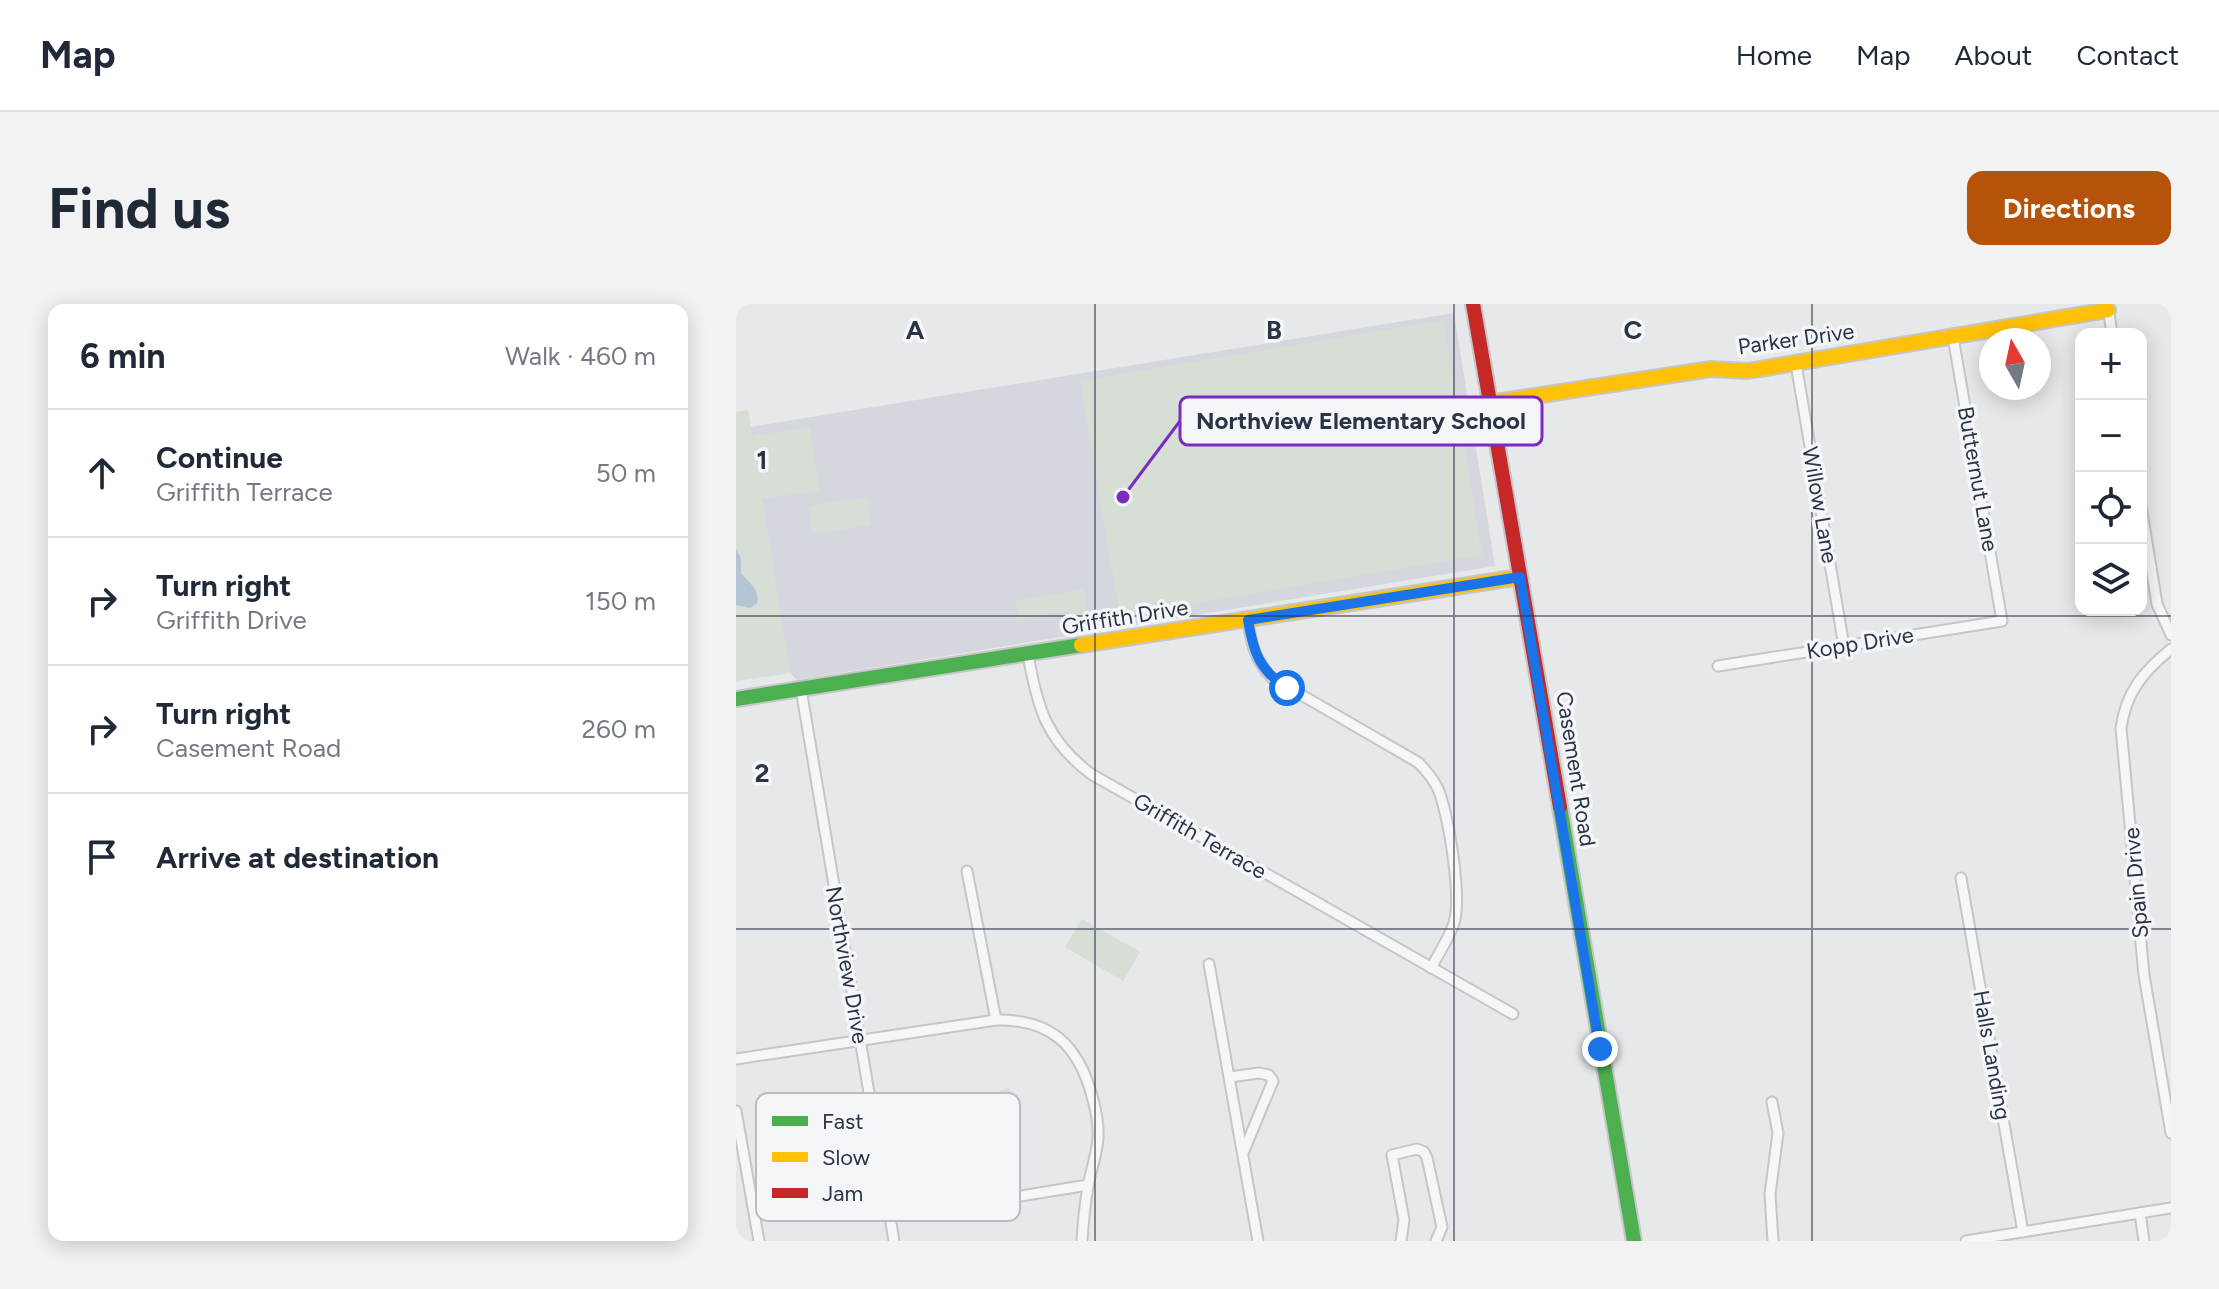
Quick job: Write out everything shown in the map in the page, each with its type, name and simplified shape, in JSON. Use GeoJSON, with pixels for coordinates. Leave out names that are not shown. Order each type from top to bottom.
{"type":"FeatureCollection","features":[{"type":"Feature","properties":{"kind":"street","name":"Casement Road"},"geometry":{"type":"LineString","coordinates":[[1473,304],[1634,1241]]}},
{"type":"Feature","properties":{"kind":"street","name":"Parker Drive"},"geometry":{"type":"LineString","coordinates":[[1489,403],[1711,369],[1748,371],[1796,364],[2108,307]]}},
{"type":"Feature","properties":{"kind":"street"},"geometry":{"type":"LineString","coordinates":[[2108,307],[2111,328]]}},
{"type":"Feature","properties":{"kind":"street","name":"Butternut Lane"},"geometry":{"type":"LineString","coordinates":[[1953,337],[2002,621]]}},
{"type":"Feature","properties":{"kind":"street","name":"Willow Lane"},"geometry":{"type":"LineString","coordinates":[[1796,364],[1844,646]]}},
{"type":"Feature","properties":{"kind":"street"},"geometry":{"type":"LineString","coordinates":[[2147,543],[2157,604],[2171,635]]}},
{"type":"Feature","properties":{"kind":"street","name":"Griffith Drive"},"geometry":{"type":"LineString","coordinates":[[736,699],[1520,577]]}},
{"type":"Feature","properties":{"kind":"street"},"geometry":{"type":"LineString","coordinates":[[1248,620],[1252,648],[1259,664],[1272,678],[1419,763],[1440,792],[1457,887],[1457,906],[1453,924],[1431,968]]}},
{"type":"Feature","properties":{"kind":"street","name":"Kopp Drive"},"geometry":{"type":"LineString","coordinates":[[1718,666],[2002,621]]}},
{"type":"Feature","properties":{"kind":"street","name":"Spain Drive"},"geometry":{"type":"LineString","coordinates":[[2171,649],[2135,684],[2124,710],[2121,728],[2144,975],[2171,1133]]}},
{"type":"Feature","properties":{"kind":"street","name":"Griffith Terrace"},"geometry":{"type":"LineString","coordinates":[[1028,654],[1035,693],[1045,724],[1058,745],[1091,774],[1513,1014]]}},
{"type":"Feature","properties":{"kind":"street","name":"Northview Drive"},"geometry":{"type":"LineString","coordinates":[[801,689],[869,1093]]}},
{"type":"Feature","properties":{"kind":"street"},"geometry":{"type":"LineString","coordinates":[[967,871],[996,1020]]}},
{"type":"Feature","properties":{"kind":"street","name":"Halls Landing"},"geometry":{"type":"LineString","coordinates":[[1961,878],[2023,1232]]}},
{"type":"Feature","properties":{"kind":"street"},"geometry":{"type":"LineString","coordinates":[[1209,964],[1258,1241]]}},
{"type":"Feature","properties":{"kind":"street"},"geometry":{"type":"LineString","coordinates":[[736,1059],[996,1020],[1028,1022],[1043,1027],[1070,1048],[1081,1065],[1099,1122],[1082,1241]]}},
{"type":"Feature","properties":{"kind":"street"},"geometry":{"type":"LineString","coordinates":[[1230,1077],[1259,1073],[1269,1075],[1273,1081],[1243,1153]]}},
{"type":"Feature","properties":{"kind":"street"},"geometry":{"type":"LineString","coordinates":[[1772,1102],[1778,1133],[1770,1194],[1773,1241]]}},
{"type":"Feature","properties":{"kind":"street"},"geometry":{"type":"LineString","coordinates":[[736,1111],[759,1241]]}},
{"type":"Feature","properties":{"kind":"street"},"geometry":{"type":"LineString","coordinates":[[1401,1241],[1404,1220],[1392,1155],[1417,1149],[1424,1152],[1427,1158],[1442,1227],[1436,1241]]}},
{"type":"Feature","properties":{"kind":"street"},"geometry":{"type":"LineString","coordinates":[[1020,1196],[1088,1185]]}},
{"type":"Feature","properties":{"kind":"street"},"geometry":{"type":"LineString","coordinates":[[1966,1241],[2171,1208]]}},
{"type":"Feature","properties":{"kind":"street"},"geometry":{"type":"LineString","coordinates":[[2140,1213],[2144,1241]]}},
{"type":"Feature","properties":{"kind":"street","name":"Northview Drive"},"geometry":{"type":"LineString","coordinates":[[891,1221],[894,1241]]}},
{"type":"Feature","properties":{"kind":"shaded area"},"geometry":{"type":"Polygon","coordinates":[[[1454,313],[1495,566],[797,680],[790,673],[750,427],[1454,313]]]}},
{"type":"Feature","properties":{"kind":"shaded area"},"geometry":{"type":"Polygon","coordinates":[[[1443,320],[1482,555],[1120,616],[1080,381],[1443,320]]]}},
{"type":"Feature","properties":{"kind":"shaded area"},"geometry":{"type":"Polygon","coordinates":[[[748,410],[756,458],[753,435],[810,428],[819,491],[762,499],[790,673],[736,681],[736,412],[748,410]]]}},
{"type":"Feature","properties":{"kind":"shaded area"},"geometry":{"type":"Polygon","coordinates":[[[867,497],[871,525],[812,534],[808,506],[867,497]]]}},
{"type":"Feature","properties":{"kind":"shaded area"},"geometry":{"type":"Polygon","coordinates":[[[1084,589],[1089,623],[1072,625],[1070,611],[1018,620],[1015,601],[1084,589]]]}},
{"type":"Feature","properties":{"kind":"shaded area"},"geometry":{"type":"Polygon","coordinates":[[[1082,919],[1140,952],[1123,981],[1065,947],[1082,919]]]}},
{"type":"Feature","properties":{"kind":"shaded area"},"geometry":{"type":"Polygon","coordinates":[[[1007,1088],[1014,1093],[996,1093],[1007,1088]]]}},
{"type":"Feature","properties":{"kind":"water"},"geometry":{"type":"Polygon","coordinates":[[[736,550],[741,558],[741,573],[754,587],[758,599],[750,608],[736,605],[736,550]]]}},
{"type":"Feature","properties":{"kind":"traffic: fast"},"geometry":{"type":"LineString","coordinates":[[736,699],[1081,645]]}},
{"type":"Feature","properties":{"kind":"traffic: fast"},"geometry":{"type":"LineString","coordinates":[[1560,807],[1634,1241]]}},
{"type":"Feature","properties":{"kind":"traffic: slow"},"geometry":{"type":"LineString","coordinates":[[1489,403],[1711,369],[1748,371],[2108,310]]}},
{"type":"Feature","properties":{"kind":"traffic: slow"},"geometry":{"type":"LineString","coordinates":[[1081,645],[1520,577]]}},
{"type":"Feature","properties":{"kind":"traffic: jam"},"geometry":{"type":"LineString","coordinates":[[1473,304],[1560,807]]}},
{"type":"Feature","properties":{"kind":"place","name":"Northview Elementary School"},"geometry":{"type":"Point","coordinates":[1123,497]}},
{"type":"Feature","properties":{"kind":"route"},"geometry":{"type":"LineString","coordinates":[[1287,688],[1259,664],[1252,648],[1248,620],[1520,577],[1600,1049]]}}]}
